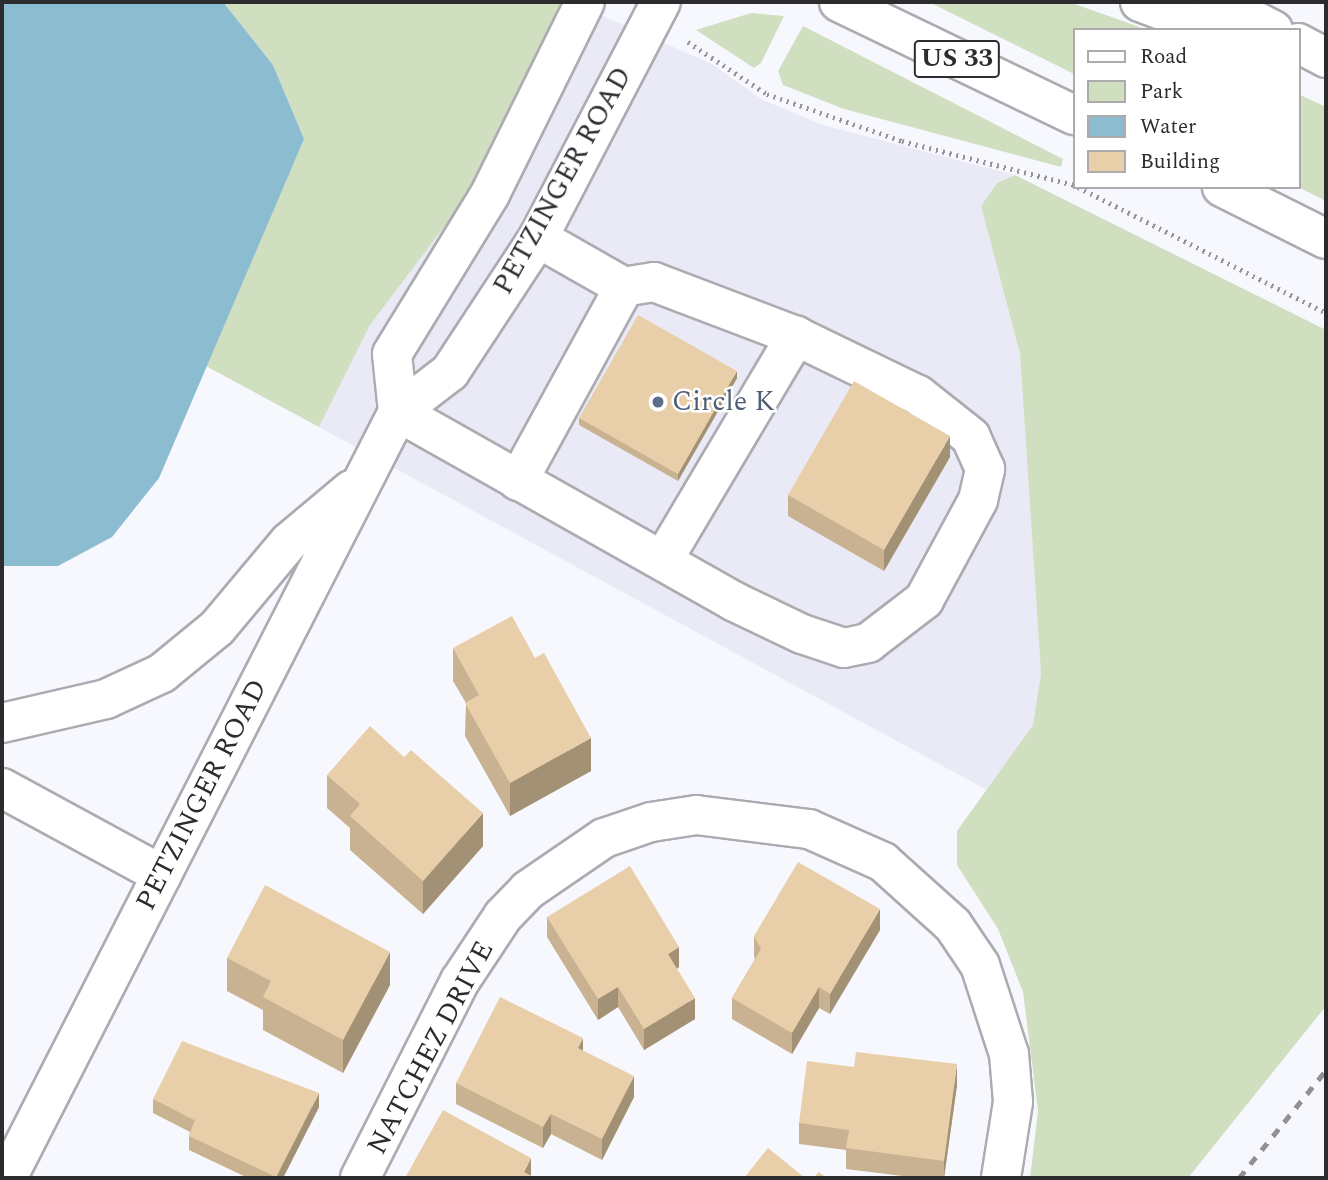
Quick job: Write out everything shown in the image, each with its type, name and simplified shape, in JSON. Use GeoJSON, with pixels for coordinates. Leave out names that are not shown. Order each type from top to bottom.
{"type":"FeatureCollection","features":[{"type":"Feature","properties":{"kind":"main road","name":"PETZINGER ROAD"},"geometry":{"type":"LineString","coordinates":[[398,412],[392,354],[490,194],[585,2]]}},
{"type":"Feature","properties":{"kind":"main road","name":"PETZINGER ROAD"},"geometry":{"type":"LineString","coordinates":[[7,1178],[398,412],[450,372],[538,238],[661,2]]}},
{"type":"Feature","properties":{"kind":"main road","name":"US 33"},"geometry":{"type":"LineString","coordinates":[[839,2],[1072,115]]}},
{"type":"Feature","properties":{"kind":"main road"},"geometry":{"type":"LineString","coordinates":[[1140,2],[1209,28]]}},
{"type":"Feature","properties":{"kind":"main road"},"geometry":{"type":"LineString","coordinates":[[1219,2],[1269,28]]}},
{"type":"Feature","properties":{"kind":"main road"},"geometry":{"type":"LineString","coordinates":[[1300,44],[1326,58]]}},
{"type":"Feature","properties":{"kind":"main road"},"geometry":{"type":"LineString","coordinates":[[1300,63],[1326,73]]}},
{"type":"Feature","properties":{"kind":"main road"},"geometry":{"type":"LineString","coordinates":[[1226,189],[1326,239]]}},
{"type":"Feature","properties":{"kind":"main road"},"geometry":{"type":"LineString","coordinates":[[398,412],[517,481],[802,634],[844,648],[868,643],[924,600],[978,500],[985,470],[971,436],[918,395],[796,336],[654,282],[624,288],[538,238]]}},
{"type":"Feature","properties":{"kind":"main road"},"geometry":{"type":"LineString","coordinates":[[517,481],[624,288]]}},
{"type":"Feature","properties":{"kind":"main road"},"geometry":{"type":"LineString","coordinates":[[663,560],[796,336]]}},
{"type":"Feature","properties":{"kind":"main road"},"geometry":{"type":"LineString","coordinates":[[2,723],[106,699],[162,673],[218,628],[289,542],[364,480]]}},
{"type":"Feature","properties":{"kind":"main road"},"geometry":{"type":"LineString","coordinates":[[2,788],[162,875]]}},
{"type":"Feature","properties":{"kind":"main road","name":"NATCHEZ DRIVE"},"geometry":{"type":"LineString","coordinates":[[360,1178],[460,981],[503,916],[528,890],[604,838],[651,822],[696,815],[738,818],[809,829],[883,862],[953,925],[980,965],[997,1008],[1009,1054],[1013,1102],[1001,1178]]}},
{"type":"Feature","properties":{"kind":"path"},"geometry":{"type":"LineString","coordinates":[[683,40],[720,60],[767,94],[902,141],[1072,185]]}},
{"type":"Feature","properties":{"kind":"path"},"geometry":{"type":"LineString","coordinates":[[1082,189],[1326,313]]}},
{"type":"Feature","properties":{"kind":"shaded area"},"geometry":{"type":"Polygon","coordinates":[[[561,2],[571,2],[712,64],[763,100],[823,125],[1015,175],[997,183],[981,207],[1020,354],[1041,674],[1034,725],[987,790],[319,427],[370,325],[463,202],[561,2]]]}},
{"type":"Feature","properties":{"kind":"green space"},"geometry":{"type":"Polygon","coordinates":[[[223,2],[561,2],[463,202],[370,325],[319,427],[204,365],[304,139],[273,65],[223,2]]]}},
{"type":"Feature","properties":{"kind":"green space"},"geometry":{"type":"Polygon","coordinates":[[[929,2],[1069,2],[1142,28],[1072,28],[1072,73],[929,2]]]}},
{"type":"Feature","properties":{"kind":"green space"},"geometry":{"type":"Polygon","coordinates":[[[751,13],[784,16],[761,63],[754,68],[696,30],[751,13]]]}},
{"type":"Feature","properties":{"kind":"green space"},"geometry":{"type":"Polygon","coordinates":[[[803,26],[1063,159],[1061,167],[844,109],[783,85],[778,71],[803,26]]]}},
{"type":"Feature","properties":{"kind":"green space"},"geometry":{"type":"Polygon","coordinates":[[[1300,95],[1326,107],[1326,201],[1300,188],[1300,95]]]}},
{"type":"Feature","properties":{"kind":"green space"},"geometry":{"type":"Polygon","coordinates":[[[1015,175],[1326,330],[1326,1006],[1188,1178],[1030,1178],[1038,1111],[1023,992],[998,929],[957,865],[957,831],[1033,725],[1041,674],[1020,354],[981,206],[997,183],[1015,175]]]}},
{"type":"Feature","properties":{"kind":"water"},"geometry":{"type":"Polygon","coordinates":[[[2,2],[223,2],[273,65],[304,139],[159,478],[112,537],[58,566],[2,566],[2,2]]]}},
{"type":"Feature","properties":{"kind":"building","name":"Circle K"},"geometry":{"type":"Polygon","coordinates":[[[638,315],[737,371],[678,474],[579,418],[638,315]]]}},
{"type":"Feature","properties":{"kind":"building"},"geometry":{"type":"Polygon","coordinates":[[[854,381],[950,436],[884,550],[788,495],[854,381]]]}},
{"type":"Feature","properties":{"kind":"building"},"geometry":{"type":"Polygon","coordinates":[[[512,616],[535,658],[544,653],[591,738],[510,783],[465,703],[479,695],[453,648],[512,616]]]}},
{"type":"Feature","properties":{"kind":"building"},"geometry":{"type":"Polygon","coordinates":[[[370,726],[404,757],[411,750],[483,813],[423,881],[350,816],[360,804],[327,775],[370,726]]]}},
{"type":"Feature","properties":{"kind":"building"},"geometry":{"type":"Polygon","coordinates":[[[798,862],[880,909],[830,994],[819,987],[792,1033],[732,998],[761,949],[754,936],[798,862]]]}},
{"type":"Feature","properties":{"kind":"building"},"geometry":{"type":"Polygon","coordinates":[[[630,866],[679,947],[668,954],[695,998],[644,1029],[618,987],[598,999],[547,917],[630,866]]]}},
{"type":"Feature","properties":{"kind":"building"},"geometry":{"type":"Polygon","coordinates":[[[265,885],[390,952],[343,1040],[263,997],[271,981],[227,958],[265,885]]]}},
{"type":"Feature","properties":{"kind":"building"},"geometry":{"type":"Polygon","coordinates":[[[500,997],[583,1038],[578,1048],[634,1076],[602,1139],[551,1114],[543,1127],[456,1083],[500,997]]]}},
{"type":"Feature","properties":{"kind":"building"},"geometry":{"type":"Polygon","coordinates":[[[182,1041],[319,1093],[276,1177],[189,1136],[196,1117],[194,1120],[153,1099],[182,1041]]]}},
{"type":"Feature","properties":{"kind":"building"},"geometry":{"type":"Polygon","coordinates":[[[856,1052],[957,1064],[944,1161],[846,1148],[849,1130],[799,1123],[807,1061],[854,1067],[856,1052]]]}},
{"type":"Feature","properties":{"kind":"building"},"geometry":{"type":"Polygon","coordinates":[[[443,1110],[531,1158],[524,1172],[536,1178],[405,1178],[443,1110]]]}},
{"type":"Feature","properties":{"kind":"building"},"geometry":{"type":"Polygon","coordinates":[[[768,1148],[805,1178],[744,1178],[768,1148]]]}},
{"type":"Feature","properties":{"kind":"building"},"geometry":{"type":"Polygon","coordinates":[[[819,1172],[827,1178],[813,1178],[819,1172]]]}},
{"type":"Feature","properties":{"kind":"railway"},"geometry":{"type":"LineString","coordinates":[[1239,1178],[1326,1070]]}},
{"type":"Feature","properties":{"kind":"place","name":"Circle K"},"geometry":{"type":"Point","coordinates":[658,402]}}]}
